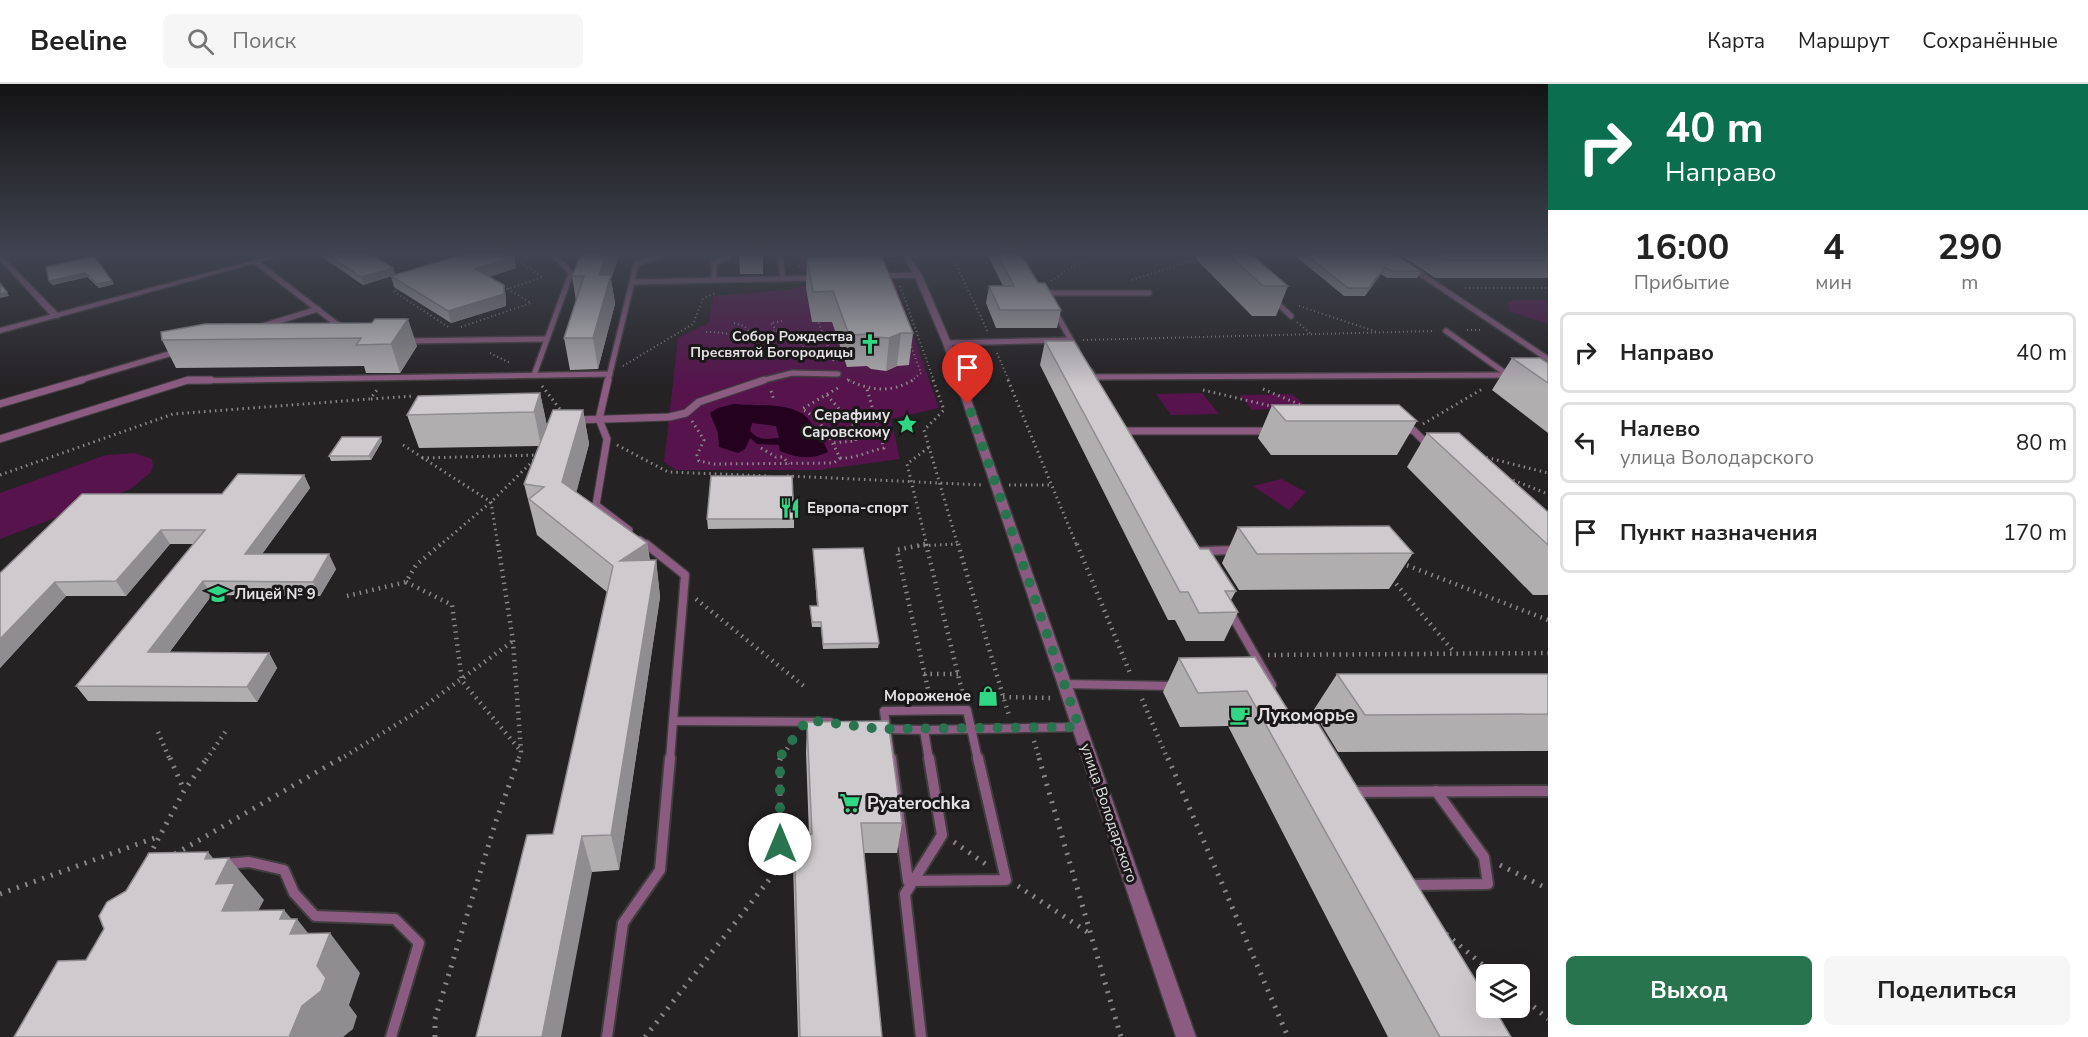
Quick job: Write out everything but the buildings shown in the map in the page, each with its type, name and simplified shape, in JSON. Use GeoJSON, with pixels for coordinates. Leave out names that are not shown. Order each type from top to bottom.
{"type":"FeatureCollection","features":[{"type":"Feature","properties":{"kind":"street"},"geometry":{"type":"LineString","coordinates":[[40,298],[56,316]]}},
{"type":"Feature","properties":{"kind":"street"},"geometry":{"type":"LineString","coordinates":[[0,331],[121,298]]}},
{"type":"Feature","properties":{"kind":"street","name":"улица Володарского"},"geometry":{"type":"LineString","coordinates":[[928,298],[947,343],[1186,1037]]}},
{"type":"Feature","properties":{"kind":"lane"},"geometry":{"type":"LineString","coordinates":[[304,298],[350,334]]}},
{"type":"Feature","properties":{"kind":"lane"},"geometry":{"type":"LineString","coordinates":[[534,375],[562,298]]}},
{"type":"Feature","properties":{"kind":"lane"},"geometry":{"type":"LineString","coordinates":[[607,1037],[623,923],[660,870],[685,574],[596,505],[607,439],[599,419],[628,298]]}},
{"type":"Feature","properties":{"kind":"lane"},"geometry":{"type":"LineString","coordinates":[[1046,298],[1083,358]]}},
{"type":"Feature","properties":{"kind":"lane"},"geometry":{"type":"LineString","coordinates":[[1273,298],[1291,316]]}},
{"type":"Feature","properties":{"kind":"lane"},"geometry":{"type":"LineString","coordinates":[[1458,298],[1548,359]]}},
{"type":"Feature","properties":{"kind":"lane"},"geometry":{"type":"LineString","coordinates":[[250,330],[318,309]]}},
{"type":"Feature","properties":{"kind":"lane"},"geometry":{"type":"LineString","coordinates":[[1446,331],[1516,379]]}},
{"type":"Feature","properties":{"kind":"lane"},"geometry":{"type":"LineString","coordinates":[[405,340],[547,339]]}},
{"type":"Feature","properties":{"kind":"lane"},"geometry":{"type":"LineString","coordinates":[[947,343],[1071,340]]}},
{"type":"Feature","properties":{"kind":"lane"},"geometry":{"type":"LineString","coordinates":[[0,404],[182,350]]}},
{"type":"Feature","properties":{"kind":"lane"},"geometry":{"type":"LineString","coordinates":[[1088,368],[1099,386]]}},
{"type":"Feature","properties":{"kind":"lane"},"geometry":{"type":"LineString","coordinates":[[569,420],[669,417],[686,413],[699,402],[766,379],[792,373],[838,374]]}},
{"type":"Feature","properties":{"kind":"lane"},"geometry":{"type":"LineString","coordinates":[[0,439],[188,380],[610,374]]}},
{"type":"Feature","properties":{"kind":"lane"},"geometry":{"type":"LineString","coordinates":[[1094,377],[1508,374]]}},
{"type":"Feature","properties":{"kind":"lane"},"geometry":{"type":"LineString","coordinates":[[1120,422],[1131,441]]}},
{"type":"Feature","properties":{"kind":"lane"},"geometry":{"type":"LineString","coordinates":[[1393,430],[1413,430],[1436,453]]}},
{"type":"Feature","properties":{"kind":"lane"},"geometry":{"type":"LineString","coordinates":[[1125,431],[1278,431]]}},
{"type":"Feature","properties":{"kind":"lane"},"geometry":{"type":"LineString","coordinates":[[1200,561],[1194,551],[1240,550]]}},
{"type":"Feature","properties":{"kind":"lane"},"geometry":{"type":"LineString","coordinates":[[1224,601],[1256,656],[1270,689]]}},
{"type":"Feature","properties":{"kind":"lane"},"geometry":{"type":"LineString","coordinates":[[1064,684],[1181,686]]}},
{"type":"Feature","properties":{"kind":"lane"},"geometry":{"type":"LineString","coordinates":[[967,710],[971,728],[1006,880],[908,881],[884,711],[967,710]]}},
{"type":"Feature","properties":{"kind":"lane"},"geometry":{"type":"LineString","coordinates":[[673,721],[807,720],[838,724]]}},
{"type":"Feature","properties":{"kind":"lane"},"geometry":{"type":"LineString","coordinates":[[870,728],[937,730],[1011,726],[1079,727]]}},
{"type":"Feature","properties":{"kind":"lane"},"geometry":{"type":"LineString","coordinates":[[921,1037],[905,894],[942,835],[924,730]]}},
{"type":"Feature","properties":{"kind":"lane"},"geometry":{"type":"LineString","coordinates":[[1399,885],[1488,884],[1484,857],[1436,791]]}},
{"type":"Feature","properties":{"kind":"lane"},"geometry":{"type":"LineString","coordinates":[[1334,792],[1548,791]]}},
{"type":"Feature","properties":{"kind":"lane"},"geometry":{"type":"LineString","coordinates":[[214,865],[249,862],[284,870],[294,893],[315,916],[395,919],[419,943],[391,1037]]}},
{"type":"Feature","properties":{"kind":"path"},"geometry":{"type":"LineString","coordinates":[[404,298],[449,328],[460,328],[531,303],[524,298]]}},
{"type":"Feature","properties":{"kind":"path"},"geometry":{"type":"LineString","coordinates":[[610,374],[693,324],[704,298]]}},
{"type":"Feature","properties":{"kind":"path"},"geometry":{"type":"LineString","coordinates":[[904,298],[944,410],[924,430],[1011,726]]}},
{"type":"Feature","properties":{"kind":"path"},"geometry":{"type":"LineString","coordinates":[[972,298],[993,342],[1135,686],[1288,1037]]}},
{"type":"Feature","properties":{"kind":"path"},"geometry":{"type":"LineString","coordinates":[[1277,298],[1381,334]]}},
{"type":"Feature","properties":{"kind":"path"},"geometry":{"type":"LineString","coordinates":[[899,311],[909,313]]}},
{"type":"Feature","properties":{"kind":"path"},"geometry":{"type":"LineString","coordinates":[[480,314],[487,318]]}},
{"type":"Feature","properties":{"kind":"path"},"geometry":{"type":"LineString","coordinates":[[816,314],[838,374],[867,389],[896,389],[911,383],[921,373],[910,342]]}},
{"type":"Feature","properties":{"kind":"path"},"geometry":{"type":"LineString","coordinates":[[782,321],[771,323],[776,330],[803,345],[805,359],[799,366],[801,374]]}},
{"type":"Feature","properties":{"kind":"path"},"geometry":{"type":"LineString","coordinates":[[734,322],[752,334]]}},
{"type":"Feature","properties":{"kind":"path"},"geometry":{"type":"LineString","coordinates":[[460,328],[463,340],[534,375],[569,420]]}},
{"type":"Feature","properties":{"kind":"path"},"geometry":{"type":"LineString","coordinates":[[706,332],[725,331],[740,337],[766,334],[776,330]]}},
{"type":"Feature","properties":{"kind":"path"},"geometry":{"type":"LineString","coordinates":[[1071,340],[1502,330]]}},
{"type":"Feature","properties":{"kind":"path"},"geometry":{"type":"LineString","coordinates":[[798,341],[823,334]]}},
{"type":"Feature","properties":{"kind":"path"},"geometry":{"type":"LineString","coordinates":[[1413,430],[1508,374]]}},
{"type":"Feature","properties":{"kind":"path"},"geometry":{"type":"LineString","coordinates":[[370,399],[386,376]]}},
{"type":"Feature","properties":{"kind":"path"},"geometry":{"type":"LineString","coordinates":[[1232,377],[1306,407]]}},
{"type":"Feature","properties":{"kind":"path"},"geometry":{"type":"LineString","coordinates":[[840,458],[825,428],[815,415],[802,409],[850,381]]}},
{"type":"Feature","properties":{"kind":"path"},"geometry":{"type":"LineString","coordinates":[[1192,387],[1282,409]]}},
{"type":"Feature","properties":{"kind":"path"},"geometry":{"type":"LineString","coordinates":[[686,413],[704,440],[697,455],[699,461],[714,464],[834,463],[840,458],[852,459],[860,453],[884,448],[867,389]]}},
{"type":"Feature","properties":{"kind":"path"},"geometry":{"type":"LineString","coordinates":[[827,395],[855,428],[856,441],[831,443]]}},
{"type":"Feature","properties":{"kind":"path"},"geometry":{"type":"LineString","coordinates":[[0,475],[173,414],[413,396]]}},
{"type":"Feature","properties":{"kind":"path"},"geometry":{"type":"LineString","coordinates":[[607,439],[668,472],[773,476]]}},
{"type":"Feature","properties":{"kind":"path"},"geometry":{"type":"LineString","coordinates":[[403,445],[491,502],[513,641],[521,752],[496,820],[435,1019],[435,1037]]}},
{"type":"Feature","properties":{"kind":"path"},"geometry":{"type":"LineString","coordinates":[[406,582],[416,565],[491,502],[546,446]]}},
{"type":"Feature","properties":{"kind":"path"},"geometry":{"type":"LineString","coordinates":[[929,447],[907,464],[971,728]]}},
{"type":"Feature","properties":{"kind":"path"},"geometry":{"type":"LineString","coordinates":[[761,448],[776,457],[783,457],[789,465]]}},
{"type":"Feature","properties":{"kind":"path"},"geometry":{"type":"LineString","coordinates":[[1472,454],[1548,473]]}},
{"type":"Feature","properties":{"kind":"path"},"geometry":{"type":"LineString","coordinates":[[421,458],[538,455]]}},
{"type":"Feature","properties":{"kind":"path"},"geometry":{"type":"LineString","coordinates":[[784,476],[939,484]]}},
{"type":"Feature","properties":{"kind":"path"},"geometry":{"type":"LineString","coordinates":[[1504,476],[1548,494]]}},
{"type":"Feature","properties":{"kind":"path"},"geometry":{"type":"LineString","coordinates":[[937,730],[897,550],[927,544],[957,544]]}},
{"type":"Feature","properties":{"kind":"path"},"geometry":{"type":"LineString","coordinates":[[1399,562],[1548,620]]}},
{"type":"Feature","properties":{"kind":"path"},"geometry":{"type":"LineString","coordinates":[[1388,574],[1455,654]]}},
{"type":"Feature","properties":{"kind":"path"},"geometry":{"type":"LineString","coordinates":[[346,596],[406,582],[452,605],[462,681],[521,752]]}},
{"type":"Feature","properties":{"kind":"path"},"geometry":{"type":"LineString","coordinates":[[683,589],[805,687]]}},
{"type":"Feature","properties":{"kind":"path"},"geometry":{"type":"LineString","coordinates":[[165,861],[221,824],[355,751],[462,681],[513,641]]}},
{"type":"Feature","properties":{"kind":"path"},"geometry":{"type":"LineString","coordinates":[[1256,656],[1548,653]]}},
{"type":"Feature","properties":{"kind":"path"},"geometry":{"type":"LineString","coordinates":[[924,674],[958,674]]}},
{"type":"Feature","properties":{"kind":"path"},"geometry":{"type":"LineString","coordinates":[[645,1037],[780,866],[780,757],[807,720]]}},
{"type":"Feature","properties":{"kind":"path"},"geometry":{"type":"LineString","coordinates":[[1029,726],[1121,1037]]}},
{"type":"Feature","properties":{"kind":"path"},"geometry":{"type":"LineString","coordinates":[[146,862],[184,791],[226,731]]}},
{"type":"Feature","properties":{"kind":"path"},"geometry":{"type":"LineString","coordinates":[[158,732],[184,791]]}},
{"type":"Feature","properties":{"kind":"path"},"geometry":{"type":"LineString","coordinates":[[0,894],[160,835]]}},
{"type":"Feature","properties":{"kind":"path"},"geometry":{"type":"LineString","coordinates":[[1484,857],[1548,889]]}},
{"type":"Feature","properties":{"kind":"path"},"geometry":{"type":"LineString","coordinates":[[1442,930],[1482,964]]}},
{"type":"Feature","properties":{"kind":"path"},"geometry":{"type":"LineString","coordinates":[[1530,1004],[1548,1019]]}},
{"type":"Feature","properties":{"kind":"shaded area"},"geometry":{"type":"Polygon","coordinates":[[[713,298],[901,298],[939,408],[891,419],[900,459],[819,470],[676,470],[664,462],[678,338],[709,323],[713,298]]]}},
{"type":"Feature","properties":{"kind":"shaded area"},"geometry":{"type":"Polygon","coordinates":[[[1548,300],[1548,324],[1509,311],[1508,302],[1548,300]]]}},
{"type":"Feature","properties":{"kind":"shaded area"},"geometry":{"type":"Polygon","coordinates":[[[1202,393],[1219,414],[1171,415],[1156,394],[1202,393]]]}},
{"type":"Feature","properties":{"kind":"shaded area"},"geometry":{"type":"Polygon","coordinates":[[[1292,394],[1308,407],[1252,410],[1240,395],[1292,394]]]}},
{"type":"Feature","properties":{"kind":"shaded area"},"geometry":{"type":"Polygon","coordinates":[[[734,404],[784,407],[796,410],[806,416],[812,425],[815,438],[823,441],[828,452],[810,457],[798,457],[780,451],[779,445],[757,444],[750,438],[745,449],[738,453],[719,447],[718,433],[710,413],[718,408],[734,404]],[[752,423],[750,431],[760,438],[779,438],[776,426],[752,423]]]}},
{"type":"Feature","properties":{"kind":"shaded area"},"geometry":{"type":"Polygon","coordinates":[[[135,453],[152,459],[153,466],[151,472],[131,489],[0,539],[0,493],[106,455],[135,453]]]}},
{"type":"Feature","properties":{"kind":"shaded area"},"geometry":{"type":"Polygon","coordinates":[[[1281,479],[1306,492],[1289,510],[1253,486],[1281,479]]]}},
{"type":"Feature","properties":{"kind":"place","name":"Собор Рождества Пресвятой Богородицы"},"geometry":{"type":"Point","coordinates":[870,344]}},
{"type":"Feature","properties":{"kind":"place","name":"Серафиму Саровскому"},"geometry":{"type":"Point","coordinates":[907,424]}},
{"type":"Feature","properties":{"kind":"place","name":"Европа-спорт"},"geometry":{"type":"Point","coordinates":[790,508]}},
{"type":"Feature","properties":{"kind":"place","name":"Лицей № 9"},"geometry":{"type":"Point","coordinates":[218,594]}},
{"type":"Feature","properties":{"kind":"place","name":"Мороженое"},"geometry":{"type":"Point","coordinates":[988,696]}},
{"type":"Feature","properties":{"kind":"place","name":"Лукоморье"},"geometry":{"type":"Point","coordinates":[1240,715]}},
{"type":"Feature","properties":{"kind":"place","name":"Pyaterochka"},"geometry":{"type":"Point","coordinates":[850,803]}},
{"type":"Feature","properties":{"kind":"route"},"geometry":{"type":"LineString","coordinates":[[780,844],[780,757],[807,720],[880,729],[1079,727],[968,404]]}}]}
